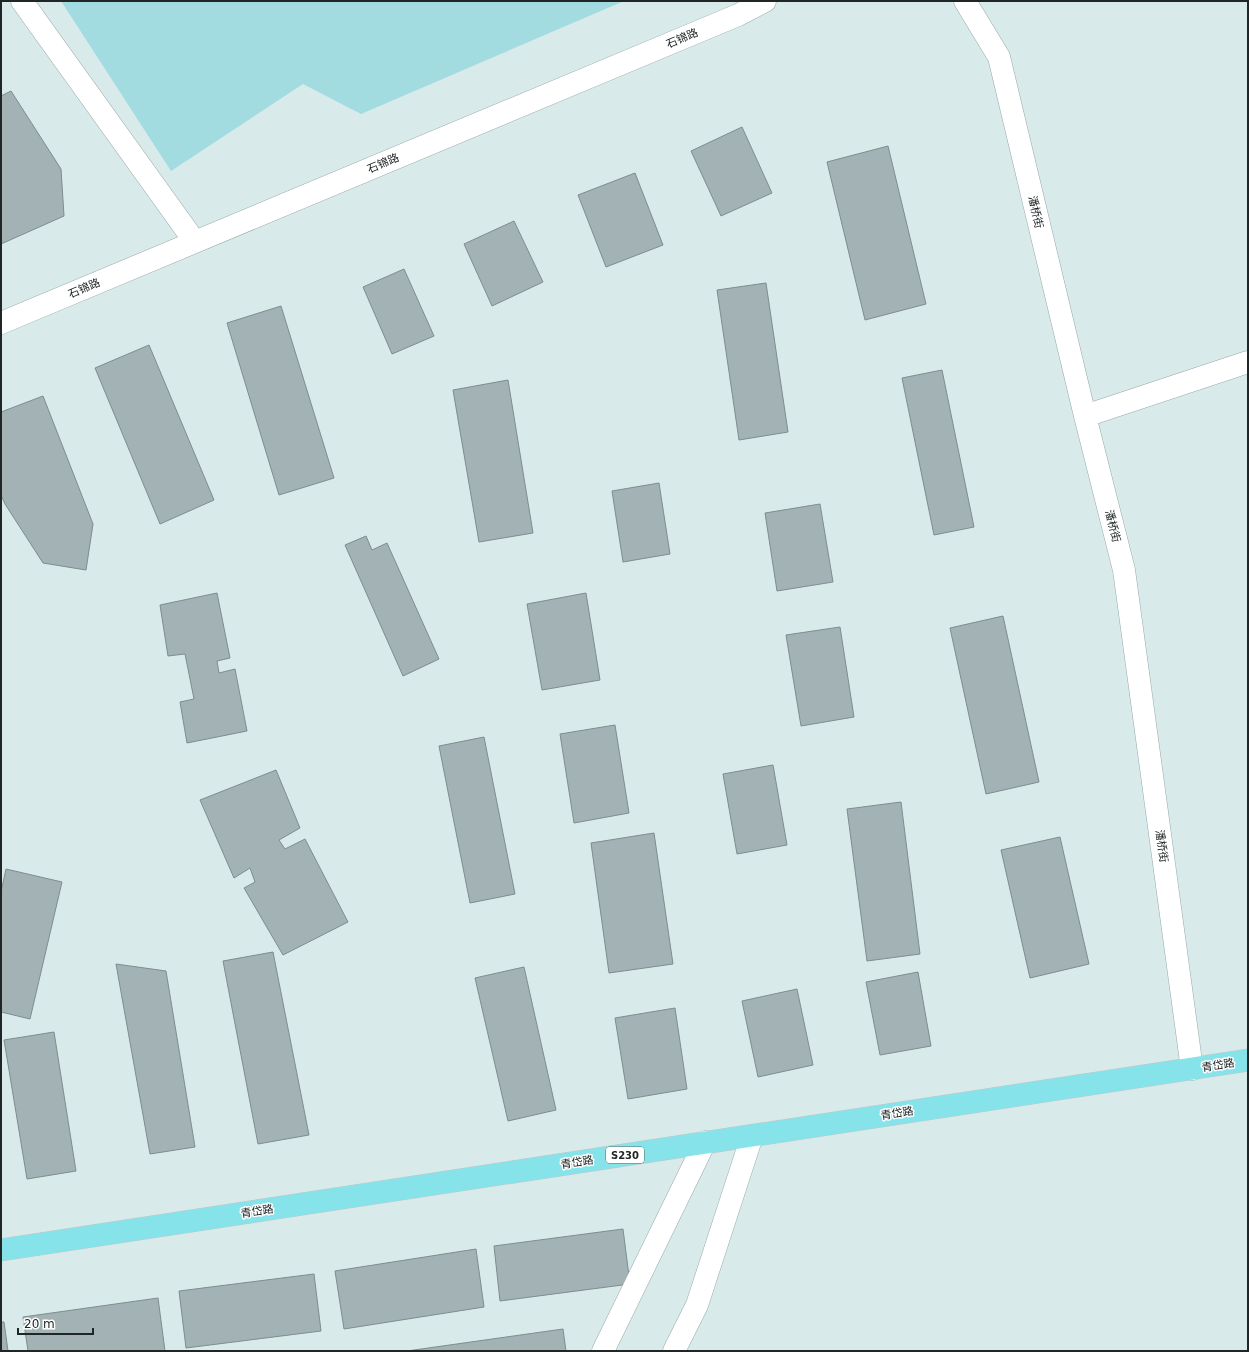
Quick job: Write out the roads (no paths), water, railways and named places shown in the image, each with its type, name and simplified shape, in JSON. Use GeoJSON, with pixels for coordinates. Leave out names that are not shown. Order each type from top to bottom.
{"type":"FeatureCollection","features":[{"type":"Feature","properties":{"kind":"main road","name":"青岱路"},"geometry":{"type":"LineString","coordinates":[[1,1250],[1248,1060]]}},
{"type":"Feature","properties":{"kind":"street"},"geometry":{"type":"LineString","coordinates":[[22,1],[194,242]]}},
{"type":"Feature","properties":{"kind":"street","name":"石锦路"},"geometry":{"type":"LineString","coordinates":[[1,323],[738,15],[765,1]]}},
{"type":"Feature","properties":{"kind":"street","name":"潘桥街"},"geometry":{"type":"LineString","coordinates":[[964,1],[999,57],[1084,416],[1124,570],[1192,1069]]}},
{"type":"Feature","properties":{"kind":"street"},"geometry":{"type":"LineString","coordinates":[[1084,416],[1248,362]]}},
{"type":"Feature","properties":{"kind":"street"},"geometry":{"type":"LineString","coordinates":[[674,1351],[697,1305],[752,1136]]}},
{"type":"Feature","properties":{"kind":"street"},"geometry":{"type":"LineString","coordinates":[[603,1351],[705,1142]]}}]}
